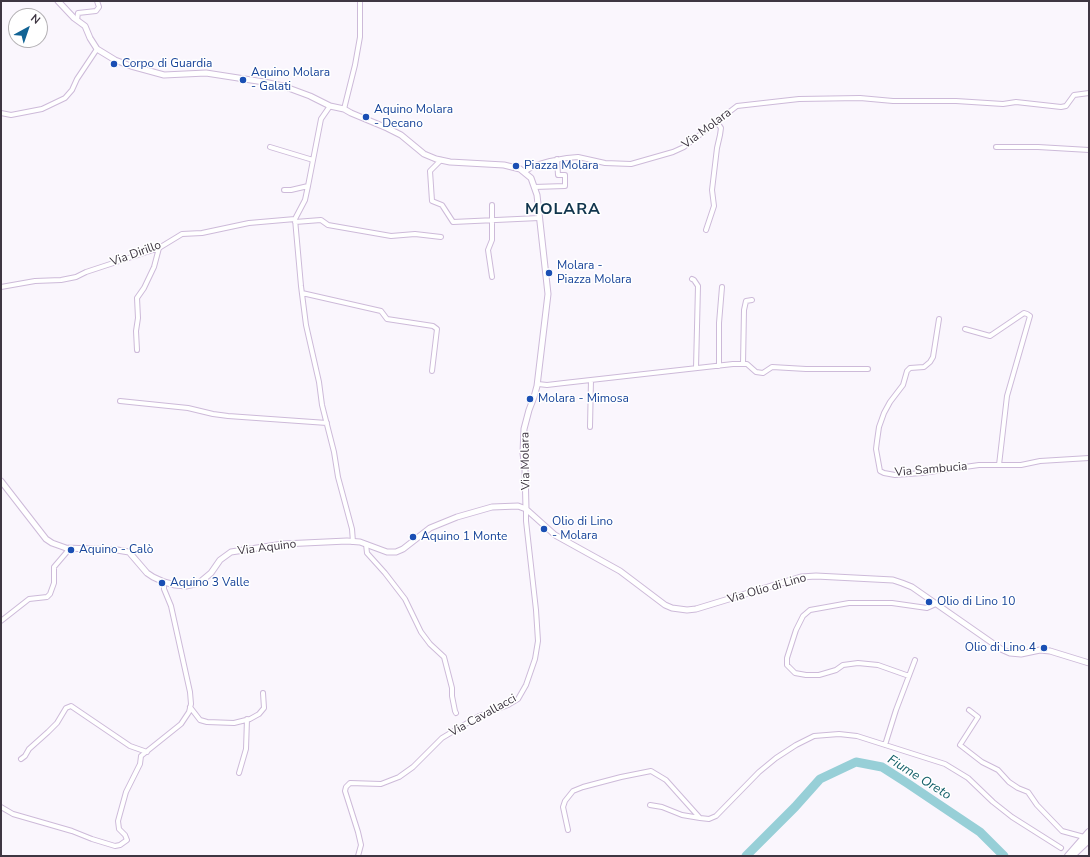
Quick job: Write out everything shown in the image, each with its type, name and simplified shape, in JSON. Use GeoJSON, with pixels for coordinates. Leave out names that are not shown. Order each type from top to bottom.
{"type":"FeatureCollection","features":[{"type":"Feature","properties":{"kind":"main road"},"geometry":{"type":"LineString","coordinates":[[1069,855],[1086,838],[1089,832]]}},
{"type":"Feature","properties":{"kind":"street"},"geometry":{"type":"LineString","coordinates":[[58,1],[85,26],[90,38],[98,49],[115,60],[150,72],[164,75],[206,73],[264,82],[310,96],[330,106],[344,109],[387,128],[401,135],[424,154],[440,160],[504,164],[524,172]]}},
{"type":"Feature","properties":{"kind":"street"},"geometry":{"type":"LineString","coordinates":[[77,20],[78,13],[96,11],[99,7],[97,1]]}},
{"type":"Feature","properties":{"kind":"street"},"geometry":{"type":"LineString","coordinates":[[344,109],[360,37],[360,1]]}},
{"type":"Feature","properties":{"kind":"street"},"geometry":{"type":"LineString","coordinates":[[1,113],[11,115],[42,109],[65,98],[72,90],[77,79],[98,49]]}},
{"type":"Feature","properties":{"kind":"street","name":"Via Molara"},"geometry":{"type":"LineString","coordinates":[[526,509],[527,496],[523,453],[524,429],[538,384],[548,294],[537,195],[531,178],[524,172],[536,165],[557,159],[578,157],[609,163],[631,164],[673,152],[684,147],[737,106],[799,99],[860,98],[1003,104],[1016,102],[1061,107],[1066,106],[1074,96],[1089,93]]}},
{"type":"Feature","properties":{"kind":"street"},"geometry":{"type":"LineString","coordinates":[[330,106],[321,119],[305,200],[295,220],[306,325],[337,471],[352,529],[353,542]]}},
{"type":"Feature","properties":{"kind":"street"},"geometry":{"type":"LineString","coordinates":[[706,230],[714,206],[712,190],[720,135],[720,128],[717,122]]}},
{"type":"Feature","properties":{"kind":"street"},"geometry":{"type":"LineString","coordinates":[[996,147],[1089,150]]}},
{"type":"Feature","properties":{"kind":"street"},"geometry":{"type":"LineString","coordinates":[[270,148],[313,160]]}},
{"type":"Feature","properties":{"kind":"street"},"geometry":{"type":"LineString","coordinates":[[534,187],[565,186],[565,175],[558,175],[557,159]]}},
{"type":"Feature","properties":{"kind":"street"},"geometry":{"type":"LineString","coordinates":[[440,160],[430,171],[432,201],[442,205],[453,222],[539,218]]}},
{"type":"Feature","properties":{"kind":"street"},"geometry":{"type":"LineString","coordinates":[[284,190],[308,186]]}},
{"type":"Feature","properties":{"kind":"street"},"geometry":{"type":"LineString","coordinates":[[492,204],[492,240],[488,250],[492,277]]}},
{"type":"Feature","properties":{"kind":"street","name":"Via Dirillo"},"geometry":{"type":"LineString","coordinates":[[1,287],[35,281],[61,280],[76,277],[86,272],[159,248],[182,234],[202,233],[249,223],[321,220],[328,225],[391,236],[415,234],[441,238]]}},
{"type":"Feature","properties":{"kind":"street"},"geometry":{"type":"LineString","coordinates":[[137,350],[137,298],[144,288],[154,267],[159,248]]}},
{"type":"Feature","properties":{"kind":"street"},"geometry":{"type":"LineString","coordinates":[[692,279],[698,286],[696,368]]}},
{"type":"Feature","properties":{"kind":"street"},"geometry":{"type":"LineString","coordinates":[[719,366],[719,323],[722,287]]}},
{"type":"Feature","properties":{"kind":"street"},"geometry":{"type":"LineString","coordinates":[[302,293],[381,311],[387,319],[433,326],[437,329],[432,372]]}},
{"type":"Feature","properties":{"kind":"street"},"geometry":{"type":"LineString","coordinates":[[743,364],[744,310],[746,301],[752,300]]}},
{"type":"Feature","properties":{"kind":"street"},"geometry":{"type":"LineString","coordinates":[[965,329],[990,336],[1024,313],[1030,316],[1007,396],[998,457],[999,465]]}},
{"type":"Feature","properties":{"kind":"street","name":"Via Sambucia"},"geometry":{"type":"LineString","coordinates":[[939,319],[933,357],[924,367],[910,368],[907,371],[903,385],[890,402],[884,413],[879,427],[876,449],[880,471],[884,474],[896,475],[979,465],[1021,465],[1040,461],[1089,458]]}},
{"type":"Feature","properties":{"kind":"street"},"geometry":{"type":"LineString","coordinates":[[538,384],[547,385],[733,364],[747,364],[756,372],[763,373],[772,367],[806,369],[868,369]]}},
{"type":"Feature","properties":{"kind":"street"},"geometry":{"type":"LineString","coordinates":[[590,427],[591,380]]}},
{"type":"Feature","properties":{"kind":"street"},"geometry":{"type":"LineString","coordinates":[[120,401],[188,408],[228,416],[327,423]]}},
{"type":"Feature","properties":{"kind":"street","name":"Via Aquino"},"geometry":{"type":"LineString","coordinates":[[1,481],[46,539],[59,546],[69,548],[121,550],[129,552],[147,573],[164,582],[186,586],[200,583],[211,573],[220,560],[231,552],[283,544],[353,542],[366,544],[387,552],[396,552],[403,549],[430,528],[457,517],[492,508],[518,506],[526,509]]}},
{"type":"Feature","properties":{"kind":"street","name":"Via Olio di Lino"},"geometry":{"type":"LineString","coordinates":[[526,509],[556,534],[620,571],[665,605],[672,608],[686,610],[696,609],[801,577],[816,576],[893,580],[912,587],[1001,649],[1010,653],[1021,654],[1040,650],[1050,650],[1089,663]]}},
{"type":"Feature","properties":{"kind":"street","name":"Via Cavallacci"},"geometry":{"type":"LineString","coordinates":[[358,856],[361,845],[357,823],[345,791],[346,787],[350,783],[358,782],[381,784],[399,777],[413,767],[442,738],[479,716],[518,699],[526,685],[535,659],[538,641],[526,509]]}},
{"type":"Feature","properties":{"kind":"street"},"geometry":{"type":"LineString","coordinates":[[366,544],[367,552],[385,572],[405,599],[421,632],[430,644],[444,657],[451,683],[456,714]]}},
{"type":"Feature","properties":{"kind":"street"},"geometry":{"type":"LineString","coordinates":[[1,621],[29,598],[47,597],[50,594],[54,583],[54,567],[69,548]]}},
{"type":"Feature","properties":{"kind":"street"},"geometry":{"type":"LineString","coordinates":[[1,807],[13,814],[72,831],[115,846],[120,845],[127,840],[125,835],[119,829],[118,821],[126,792],[140,764],[141,756],[181,724],[191,704],[190,692],[171,606],[164,589],[164,582]]}},
{"type":"Feature","properties":{"kind":"street"},"geometry":{"type":"LineString","coordinates":[[909,676],[878,665],[858,663],[843,665],[836,670],[819,675],[806,675],[795,673],[787,665],[787,658],[796,630],[803,616],[810,610],[849,603],[892,603],[927,608],[936,604]]}},
{"type":"Feature","properties":{"kind":"street"},"geometry":{"type":"LineString","coordinates":[[885,745],[896,710],[915,660]]}},
{"type":"Feature","properties":{"kind":"street"},"geometry":{"type":"LineString","coordinates":[[190,707],[200,720],[207,722],[234,723],[259,714],[264,708],[263,693]]}},
{"type":"Feature","properties":{"kind":"street"},"geometry":{"type":"LineString","coordinates":[[21,759],[25,756],[29,748],[57,723],[66,708],[71,706],[130,746],[147,752]]}},
{"type":"Feature","properties":{"kind":"street"},"geometry":{"type":"LineString","coordinates":[[969,710],[978,717],[960,745],[982,762],[998,770],[1008,782],[1028,792],[1037,805],[1062,831],[1086,838]]}},
{"type":"Feature","properties":{"kind":"street"},"geometry":{"type":"LineString","coordinates":[[239,773],[246,749],[247,719]]}},
{"type":"Feature","properties":{"kind":"street"},"geometry":{"type":"LineString","coordinates":[[650,806],[662,807],[682,815],[709,819],[716,816],[759,772],[796,744],[814,736],[839,734],[857,736],[945,764],[968,778],[993,802],[1012,817],[1069,855]]}},
{"type":"Feature","properties":{"kind":"street"},"geometry":{"type":"LineString","coordinates":[[568,830],[563,807],[565,801],[573,791],[621,777],[651,771],[666,780],[700,818]]}},
{"type":"Feature","properties":{"kind":"waterway","name":"Fiume Oreto"},"geometry":{"type":"LineString","coordinates":[[746,856],[795,807],[820,779],[856,762],[882,767],[980,832],[1004,856]]}},
{"type":"Feature","properties":{"kind":"place","name":"Corpo di Guardia"},"geometry":{"type":"Point","coordinates":[114,64]}},
{"type":"Feature","properties":{"kind":"place","name":"Aquino Molara - Galati"},"geometry":{"type":"Point","coordinates":[243,80]}},
{"type":"Feature","properties":{"kind":"place","name":"Aquino Molara - Decano"},"geometry":{"type":"Point","coordinates":[366,117]}},
{"type":"Feature","properties":{"kind":"place","name":"Piazza Molara"},"geometry":{"type":"Point","coordinates":[516,166]}},
{"type":"Feature","properties":{"kind":"place","name":"Molara - Piazza Molara"},"geometry":{"type":"Point","coordinates":[549,273]}},
{"type":"Feature","properties":{"kind":"place","name":"Molara - Mimosa"},"geometry":{"type":"Point","coordinates":[530,399]}},
{"type":"Feature","properties":{"kind":"place","name":"Olio di Lino - Molara"},"geometry":{"type":"Point","coordinates":[544,529]}},
{"type":"Feature","properties":{"kind":"place","name":"Aquino 1 Monte"},"geometry":{"type":"Point","coordinates":[413,537]}},
{"type":"Feature","properties":{"kind":"place","name":"Aquino - Calò"},"geometry":{"type":"Point","coordinates":[71,550]}},
{"type":"Feature","properties":{"kind":"place","name":"Aquino 3 Valle"},"geometry":{"type":"Point","coordinates":[162,583]}},
{"type":"Feature","properties":{"kind":"place","name":"Olio di Lino 10"},"geometry":{"type":"Point","coordinates":[929,602]}},
{"type":"Feature","properties":{"kind":"place","name":"Olio di Lino 4"},"geometry":{"type":"Point","coordinates":[1044,648]}},
{"type":"Feature","properties":{"kind":"district","name":"MOLARA"},"geometry":{"type":"Point","coordinates":[563,210]}}]}
